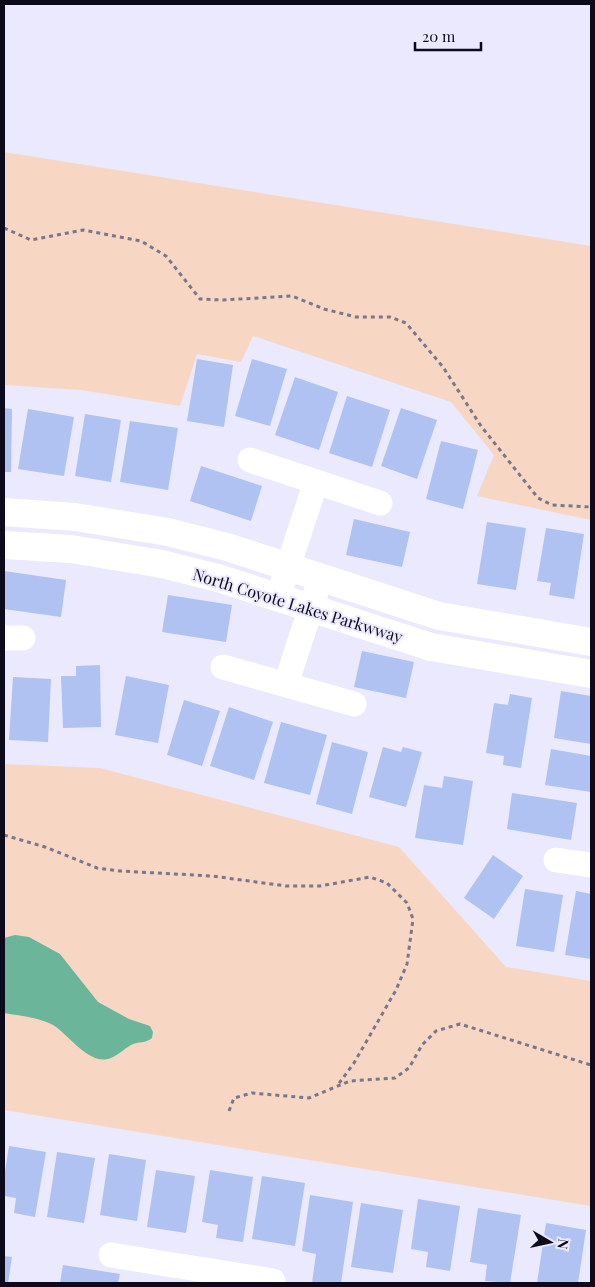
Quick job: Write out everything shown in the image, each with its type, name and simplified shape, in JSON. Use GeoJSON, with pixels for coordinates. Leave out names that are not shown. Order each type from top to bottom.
{"type":"FeatureCollection","features":[{"type":"Feature","properties":{"kind":"street"},"geometry":{"type":"LineString","coordinates":[[250,460],[380,503]]}},
{"type":"Feature","properties":{"kind":"street"},"geometry":{"type":"LineString","coordinates":[[278,597],[316,482]]}},
{"type":"Feature","properties":{"kind":"street","name":"North Coyote Lakes Parkwway"},"geometry":{"type":"LineString","coordinates":[[4,512],[75,517],[144,527],[227,547],[439,616],[591,642]]}},
{"type":"Feature","properties":{"kind":"street","name":"North Coyote Lakes Parkwway"},"geometry":{"type":"LineString","coordinates":[[4,544],[72,549],[138,559],[218,578],[431,647],[591,674]]}},
{"type":"Feature","properties":{"kind":"street"},"geometry":{"type":"LineString","coordinates":[[286,684],[321,577]]}},
{"type":"Feature","properties":{"kind":"street"},"geometry":{"type":"LineString","coordinates":[[224,667],[354,704]]}},
{"type":"Feature","properties":{"kind":"street"},"geometry":{"type":"LineString","coordinates":[[556,860],[591,865]]}},
{"type":"Feature","properties":{"kind":"street"},"geometry":{"type":"LineString","coordinates":[[111,1255],[188,1276],[273,1281]]}},
{"type":"Feature","properties":{"kind":"path"},"geometry":{"type":"LineString","coordinates":[[4,228],[31,240],[83,230],[141,241],[166,256],[200,299],[223,300],[292,296],[356,317],[390,316],[406,322],[444,367],[481,426],[538,498],[552,506],[591,508]]}},
{"type":"Feature","properties":{"kind":"path"},"geometry":{"type":"LineString","coordinates":[[4,835],[45,847],[98,868],[212,876],[286,886],[320,886],[370,877],[387,883],[407,903],[413,919],[407,964],[396,990],[354,1063],[337,1086]]}},
{"type":"Feature","properties":{"kind":"path"},"geometry":{"type":"LineString","coordinates":[[229,1111],[234,1098],[252,1093],[309,1098],[350,1081],[395,1078],[408,1068],[422,1045],[436,1031],[460,1024],[591,1065]]}},
{"type":"Feature","properties":{"kind":"shaded area"},"geometry":{"type":"Polygon","coordinates":[[[4,152],[591,246],[591,520],[477,496],[494,455],[451,402],[253,336],[241,362],[197,354],[180,406],[81,390],[4,385],[4,152]]]}},
{"type":"Feature","properties":{"kind":"shaded area"},"geometry":{"type":"Polygon","coordinates":[[[4,764],[100,768],[399,847],[506,967],[591,981],[591,1206],[4,1110],[4,764]]]}},
{"type":"Feature","properties":{"kind":"shaded area"},"geometry":{"type":"Polygon","coordinates":[[[15,935],[29,937],[60,954],[98,1002],[129,1019],[150,1026],[153,1032],[152,1038],[131,1045],[111,1058],[101,1059],[86,1053],[59,1029],[47,1022],[4,1013],[4,938],[15,935]]]}},
{"type":"Feature","properties":{"kind":"building"},"geometry":{"type":"Polygon","coordinates":[[[197,359],[233,365],[224,427],[187,421],[197,359]]]}},
{"type":"Feature","properties":{"kind":"building"},"geometry":{"type":"Polygon","coordinates":[[[252,359],[287,369],[270,426],[235,416],[252,359]]]}},
{"type":"Feature","properties":{"kind":"building"},"geometry":{"type":"Polygon","coordinates":[[[295,377],[338,392],[319,450],[275,435],[295,377]]]}},
{"type":"Feature","properties":{"kind":"building"},"geometry":{"type":"Polygon","coordinates":[[[347,396],[390,410],[372,467],[329,453],[347,396]]]}},
{"type":"Feature","properties":{"kind":"building"},"geometry":{"type":"Polygon","coordinates":[[[4,408],[12,409],[11,472],[4,472],[4,408]]]}},
{"type":"Feature","properties":{"kind":"building"},"geometry":{"type":"Polygon","coordinates":[[[401,408],[437,420],[417,479],[381,466],[401,408]]]}},
{"type":"Feature","properties":{"kind":"building"},"geometry":{"type":"Polygon","coordinates":[[[28,409],[74,417],[64,476],[18,469],[28,409]]]}},
{"type":"Feature","properties":{"kind":"building"},"geometry":{"type":"Polygon","coordinates":[[[85,414],[121,420],[111,482],[75,476],[85,414]]]}},
{"type":"Feature","properties":{"kind":"building"},"geometry":{"type":"Polygon","coordinates":[[[130,421],[178,428],[168,490],[120,482],[130,421]]]}},
{"type":"Feature","properties":{"kind":"building"},"geometry":{"type":"Polygon","coordinates":[[[441,441],[478,450],[463,509],[426,499],[441,441]]]}},
{"type":"Feature","properties":{"kind":"building"},"geometry":{"type":"Polygon","coordinates":[[[201,466],[262,486],[251,521],[190,501],[201,466]]]}},
{"type":"Feature","properties":{"kind":"building"},"geometry":{"type":"Polygon","coordinates":[[[354,519],[410,532],[402,567],[346,555],[354,519]]]}},
{"type":"Feature","properties":{"kind":"building"},"geometry":{"type":"Polygon","coordinates":[[[487,522],[526,528],[516,590],[477,584],[487,522]]]}},
{"type":"Feature","properties":{"kind":"building"},"geometry":{"type":"Polygon","coordinates":[[[546,528],[584,534],[574,599],[549,595],[551,583],[537,581],[546,528]]]}},
{"type":"Feature","properties":{"kind":"building"},"geometry":{"type":"Polygon","coordinates":[[[4,571],[66,580],[61,617],[4,609],[4,571]]]}},
{"type":"Feature","properties":{"kind":"building"},"geometry":{"type":"Polygon","coordinates":[[[168,595],[232,605],[226,642],[162,632],[168,595]]]}},
{"type":"Feature","properties":{"kind":"building"},"geometry":{"type":"Polygon","coordinates":[[[362,651],[414,662],[406,698],[354,687],[362,651]]]}},
{"type":"Feature","properties":{"kind":"building"},"geometry":{"type":"Polygon","coordinates":[[[100,665],[101,727],[63,728],[61,676],[76,676],[76,666],[100,665]]]}},
{"type":"Feature","properties":{"kind":"building"},"geometry":{"type":"Polygon","coordinates":[[[126,676],[169,685],[158,743],[115,735],[126,676]]]}},
{"type":"Feature","properties":{"kind":"building"},"geometry":{"type":"Polygon","coordinates":[[[13,677],[51,679],[48,742],[9,740],[13,677]]]}},
{"type":"Feature","properties":{"kind":"building"},"geometry":{"type":"Polygon","coordinates":[[[561,691],[591,696],[591,744],[554,738],[561,691]]]}},
{"type":"Feature","properties":{"kind":"building"},"geometry":{"type":"Polygon","coordinates":[[[510,694],[532,698],[521,768],[503,765],[504,756],[486,753],[494,703],[508,705],[510,694]]]}},
{"type":"Feature","properties":{"kind":"building"},"geometry":{"type":"Polygon","coordinates":[[[184,700],[220,711],[202,766],[167,755],[184,700]]]}},
{"type":"Feature","properties":{"kind":"building"},"geometry":{"type":"Polygon","coordinates":[[[229,707],[273,722],[254,780],[210,766],[229,707]]]}},
{"type":"Feature","properties":{"kind":"building"},"geometry":{"type":"Polygon","coordinates":[[[281,722],[327,735],[310,795],[264,783],[281,722]]]}},
{"type":"Feature","properties":{"kind":"building"},"geometry":{"type":"Polygon","coordinates":[[[332,742],[368,752],[352,814],[316,804],[332,742]]]}},
{"type":"Feature","properties":{"kind":"building"},"geometry":{"type":"Polygon","coordinates":[[[383,747],[401,752],[403,747],[422,752],[406,807],[369,797],[383,747]]]}},
{"type":"Feature","properties":{"kind":"building"},"geometry":{"type":"Polygon","coordinates":[[[551,749],[591,756],[591,792],[545,785],[551,749]]]}},
{"type":"Feature","properties":{"kind":"building"},"geometry":{"type":"Polygon","coordinates":[[[444,776],[473,781],[463,845],[415,838],[424,785],[442,788],[444,776]]]}},
{"type":"Feature","properties":{"kind":"building"},"geometry":{"type":"Polygon","coordinates":[[[512,793],[577,803],[571,840],[507,829],[512,793]]]}},
{"type":"Feature","properties":{"kind":"building"},"geometry":{"type":"Polygon","coordinates":[[[493,855],[523,876],[494,919],[464,898],[493,855]]]}},
{"type":"Feature","properties":{"kind":"building"},"geometry":{"type":"Polygon","coordinates":[[[525,889],[563,895],[554,952],[516,946],[525,889]]]}},
{"type":"Feature","properties":{"kind":"building"},"geometry":{"type":"Polygon","coordinates":[[[576,891],[591,894],[591,959],[565,955],[576,891]]]}},
{"type":"Feature","properties":{"kind":"building"},"geometry":{"type":"Polygon","coordinates":[[[9,1146],[46,1152],[35,1217],[14,1213],[16,1198],[4,1196],[4,1178],[9,1146]]]}},
{"type":"Feature","properties":{"kind":"building"},"geometry":{"type":"Polygon","coordinates":[[[57,1152],[95,1158],[84,1223],[47,1217],[57,1152]]]}},
{"type":"Feature","properties":{"kind":"building"},"geometry":{"type":"Polygon","coordinates":[[[109,1154],[146,1160],[137,1221],[100,1215],[109,1154]]]}},
{"type":"Feature","properties":{"kind":"building"},"geometry":{"type":"Polygon","coordinates":[[[156,1170],[195,1176],[186,1233],[147,1227],[156,1170]]]}},
{"type":"Feature","properties":{"kind":"building"},"geometry":{"type":"Polygon","coordinates":[[[210,1170],[253,1177],[243,1242],[216,1238],[218,1225],[202,1222],[210,1170]]]}},
{"type":"Feature","properties":{"kind":"building"},"geometry":{"type":"Polygon","coordinates":[[[262,1176],[305,1183],[295,1246],[252,1239],[262,1176]]]}},
{"type":"Feature","properties":{"kind":"building"},"geometry":{"type":"Polygon","coordinates":[[[310,1195],[353,1202],[341,1283],[312,1283],[316,1254],[302,1251],[310,1195]]]}},
{"type":"Feature","properties":{"kind":"building"},"geometry":{"type":"Polygon","coordinates":[[[418,1199],[460,1206],[450,1271],[426,1267],[428,1252],[411,1249],[418,1199]]]}},
{"type":"Feature","properties":{"kind":"building"},"geometry":{"type":"Polygon","coordinates":[[[361,1203],[403,1210],[393,1273],[351,1267],[361,1203]]]}},
{"type":"Feature","properties":{"kind":"building"},"geometry":{"type":"Polygon","coordinates":[[[478,1208],[521,1215],[510,1283],[485,1281],[487,1265],[470,1262],[478,1208]]]}},
{"type":"Feature","properties":{"kind":"building"},"geometry":{"type":"Polygon","coordinates":[[[546,1223],[586,1230],[578,1283],[537,1283],[546,1223]]]}},
{"type":"Feature","properties":{"kind":"building"},"geometry":{"type":"Polygon","coordinates":[[[4,1256],[12,1257],[8,1283],[4,1283],[4,1256]]]}},
{"type":"Feature","properties":{"kind":"building"},"geometry":{"type":"Polygon","coordinates":[[[63,1265],[120,1274],[118,1283],[60,1283],[63,1265]]]}}]}
